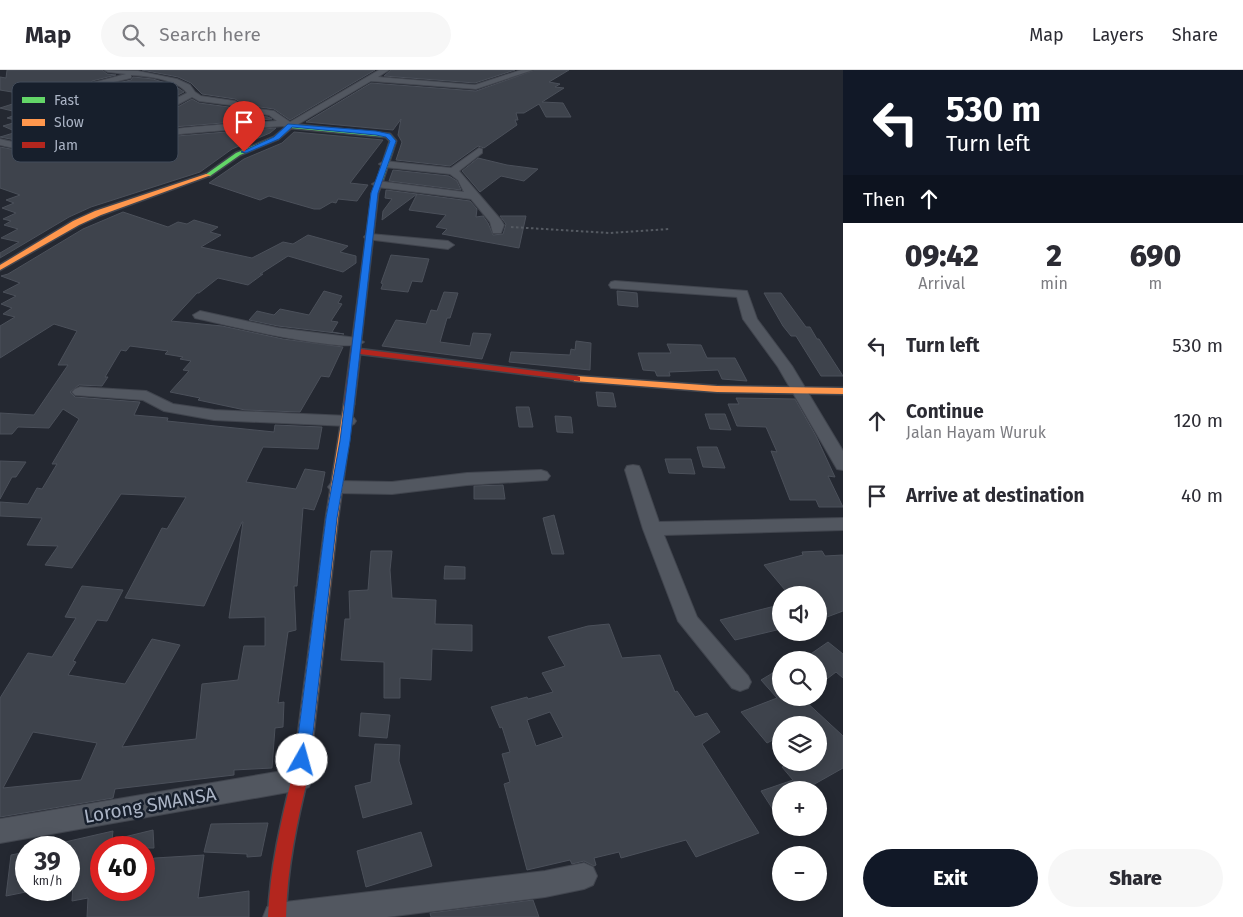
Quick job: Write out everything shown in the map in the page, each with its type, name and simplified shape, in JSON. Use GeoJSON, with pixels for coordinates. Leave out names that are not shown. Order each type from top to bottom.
{"type":"FeatureCollection","features":[{"type":"Feature","properties":{"kind":"street"},"geometry":{"type":"LineString","coordinates":[[108,70],[138,73],[176,82]]}},
{"type":"Feature","properties":{"kind":"street"},"geometry":{"type":"LineString","coordinates":[[0,268],[83,220],[138,198],[206,177],[238,154],[276,138],[288,124],[385,70]]}},
{"type":"Feature","properties":{"kind":"street"},"geometry":{"type":"LineString","coordinates":[[371,79],[474,91],[528,70]]}},
{"type":"Feature","properties":{"kind":"street"},"geometry":{"type":"LineString","coordinates":[[103,82],[138,73]]}},
{"type":"Feature","properties":{"kind":"street"},"geometry":{"type":"LineString","coordinates":[[178,83],[199,98],[232,103],[242,109],[271,113],[288,124]]}},
{"type":"Feature","properties":{"kind":"street"},"geometry":{"type":"LineString","coordinates":[[178,101],[192,94]]}},
{"type":"Feature","properties":{"kind":"street"},"geometry":{"type":"LineString","coordinates":[[178,132],[288,124],[388,135],[393,141],[375,193],[348,420],[332,518],[300,779],[287,830],[278,886],[277,917],[545,884],[584,876]]}},
{"type":"Feature","properties":{"kind":"street"},"geometry":{"type":"LineString","coordinates":[[453,171],[479,151]]}},
{"type":"Feature","properties":{"kind":"street"},"geometry":{"type":"LineString","coordinates":[[384,164],[453,171],[476,197],[497,228]]}},
{"type":"Feature","properties":{"kind":"street"},"geometry":{"type":"LineString","coordinates":[[378,184],[476,197]]}},
{"type":"Feature","properties":{"kind":"street"},"geometry":{"type":"LineString","coordinates":[[370,237],[448,245]]}},
{"type":"Feature","properties":{"kind":"street"},"geometry":{"type":"LineString","coordinates":[[615,285],[742,294],[750,319],[785,366],[843,465]]}},
{"type":"Feature","properties":{"kind":"street"},"geometry":{"type":"LineString","coordinates":[[200,315],[253,329],[516,372],[643,385],[801,392],[843,391]]}},
{"type":"Feature","properties":{"kind":"street"},"geometry":{"type":"LineString","coordinates":[[80,392],[146,396],[169,408],[214,415],[348,420]]}},
{"type":"Feature","properties":{"kind":"street"},"geometry":{"type":"LineString","coordinates":[[633,470],[652,529],[688,621],[740,682]]}},
{"type":"Feature","properties":{"kind":"street"},"geometry":{"type":"LineString","coordinates":[[337,487],[392,488],[452,480],[541,476]]}},
{"type":"Feature","properties":{"kind":"street"},"geometry":{"type":"LineString","coordinates":[[652,529],[843,524]]}},
{"type":"Feature","properties":{"kind":"street","name":"Lorong SMANSA"},"geometry":{"type":"LineString","coordinates":[[0,831],[300,779]]}},
{"type":"Feature","properties":{"kind":"path"},"geometry":{"type":"LineString","coordinates":[[497,228],[610,233],[669,229]]}},
{"type":"Feature","properties":{"kind":"building"},"geometry":{"type":"Polygon","coordinates":[[[7,70],[102,70],[107,74],[116,75],[92,82],[12,82],[12,92],[0,90],[0,77],[6,78],[7,70]]]}},
{"type":"Feature","properties":{"kind":"building"},"geometry":{"type":"Polygon","coordinates":[[[142,70],[375,70],[290,120],[274,109],[245,105],[235,99],[202,94],[191,83],[178,77],[142,70]]]}},
{"type":"Feature","properties":{"kind":"building"},"geometry":{"type":"Polygon","coordinates":[[[391,70],[515,70],[475,83],[384,76],[391,70]]]}},
{"type":"Feature","properties":{"kind":"building"},"geometry":{"type":"Polygon","coordinates":[[[535,70],[569,70],[549,82],[560,84],[555,87],[564,88],[542,102],[563,103],[571,117],[546,117],[539,104],[524,113],[516,113],[518,120],[515,120],[517,125],[484,148],[478,146],[450,166],[396,160],[402,142],[398,135],[401,119],[393,130],[306,122],[371,83],[476,91],[535,70]]]}},
{"type":"Feature","properties":{"kind":"building"},"geometry":{"type":"Polygon","coordinates":[[[133,77],[162,82],[122,82],[131,80],[133,77]]]}},
{"type":"Feature","properties":{"kind":"building"},"geometry":{"type":"Polygon","coordinates":[[[178,88],[184,92],[178,95],[178,88]]]}},
{"type":"Feature","properties":{"kind":"building"},"geometry":{"type":"Polygon","coordinates":[[[192,99],[199,103],[229,107],[242,114],[272,119],[178,127],[178,107],[192,99]]]}},
{"type":"Feature","properties":{"kind":"building"},"geometry":{"type":"Polygon","coordinates":[[[12,104],[12,111],[0,108],[12,104]]]}},
{"type":"Feature","properties":{"kind":"building"},"geometry":{"type":"Polygon","coordinates":[[[12,123],[12,130],[3,126],[12,123]]]}},
{"type":"Feature","properties":{"kind":"building"},"geometry":{"type":"Polygon","coordinates":[[[276,128],[270,133],[232,149],[200,172],[91,207],[69,217],[0,258],[0,253],[19,242],[1,238],[18,229],[4,225],[11,221],[3,219],[16,213],[2,208],[14,203],[6,200],[20,195],[0,188],[0,147],[12,149],[12,162],[178,162],[178,136],[276,128]]]}},
{"type":"Feature","properties":{"kind":"building"},"geometry":{"type":"Polygon","coordinates":[[[294,132],[383,140],[350,183],[368,185],[357,201],[338,199],[336,203],[332,202],[320,209],[314,209],[269,196],[260,200],[209,183],[244,159],[282,143],[294,132]]]}},
{"type":"Feature","properties":{"kind":"building"},"geometry":{"type":"Polygon","coordinates":[[[12,133],[12,139],[0,137],[12,133]]]}},
{"type":"Feature","properties":{"kind":"building"},"geometry":{"type":"Polygon","coordinates":[[[478,158],[507,165],[538,169],[524,181],[501,176],[480,192],[462,171],[478,158]]]}},
{"type":"Feature","properties":{"kind":"building"},"geometry":{"type":"Polygon","coordinates":[[[393,170],[449,176],[457,181],[461,190],[389,181],[393,170]]]}},
{"type":"Feature","properties":{"kind":"building"},"geometry":{"type":"Polygon","coordinates":[[[386,190],[417,194],[382,220],[383,211],[392,199],[385,198],[386,190]]]}},
{"type":"Feature","properties":{"kind":"building"},"geometry":{"type":"Polygon","coordinates":[[[417,194],[470,201],[477,209],[476,217],[483,216],[493,235],[503,234],[506,224],[500,216],[526,216],[519,248],[442,234],[447,229],[436,227],[446,215],[409,210],[417,194]]]}},
{"type":"Feature","properties":{"kind":"building"},"geometry":{"type":"Polygon","coordinates":[[[123,212],[168,227],[178,222],[187,224],[194,220],[218,227],[210,232],[221,235],[201,247],[252,258],[283,242],[293,244],[308,235],[348,246],[340,252],[356,256],[356,263],[343,272],[288,256],[260,274],[263,274],[248,285],[218,278],[197,293],[171,321],[222,326],[283,339],[343,347],[329,377],[321,376],[300,412],[245,410],[170,392],[189,371],[183,370],[191,361],[180,359],[183,357],[165,354],[168,351],[130,346],[126,351],[121,350],[105,377],[108,377],[102,386],[79,385],[70,392],[75,397],[140,402],[134,415],[168,418],[167,421],[274,432],[275,425],[322,427],[318,449],[263,447],[246,482],[296,489],[305,469],[325,472],[321,492],[314,510],[303,508],[297,586],[294,586],[296,630],[288,632],[278,703],[284,702],[283,727],[275,728],[272,768],[234,770],[234,775],[115,789],[113,798],[0,817],[0,698],[28,653],[52,657],[76,618],[65,617],[82,586],[123,590],[107,621],[97,620],[73,661],[76,662],[68,675],[125,684],[152,639],[180,645],[122,747],[196,739],[202,684],[238,680],[244,646],[265,646],[265,617],[229,618],[243,522],[204,606],[125,598],[162,528],[167,529],[186,497],[121,494],[72,568],[45,565],[58,546],[27,545],[42,518],[0,516],[0,502],[28,504],[37,488],[42,489],[57,464],[52,464],[79,419],[63,409],[49,428],[18,427],[12,434],[0,434],[0,413],[34,415],[68,365],[58,365],[77,331],[54,324],[0,358],[0,326],[15,317],[3,314],[12,308],[1,304],[16,296],[3,292],[20,283],[1,276],[8,274],[83,229],[123,212]],[[33,732],[3,788],[81,780],[97,743],[33,732]]]}},
{"type":"Feature","properties":{"kind":"building"},"geometry":{"type":"Polygon","coordinates":[[[391,255],[429,259],[422,282],[412,281],[408,292],[381,289],[383,284],[381,283],[391,255]]]}},
{"type":"Feature","properties":{"kind":"building"},"geometry":{"type":"Polygon","coordinates":[[[324,291],[342,296],[338,303],[342,304],[331,321],[338,322],[332,332],[344,334],[278,326],[249,320],[257,311],[274,315],[280,309],[309,315],[324,291]]]}},
{"type":"Feature","properties":{"kind":"building"},"geometry":{"type":"Polygon","coordinates":[[[617,291],[637,293],[638,307],[618,305],[617,291]]]}},
{"type":"Feature","properties":{"kind":"building"},"geometry":{"type":"Polygon","coordinates":[[[444,292],[458,293],[450,318],[447,318],[440,342],[470,346],[473,333],[491,334],[482,359],[382,346],[396,320],[426,324],[431,310],[437,311],[444,292]]]}},
{"type":"Feature","properties":{"kind":"building"},"geometry":{"type":"Polygon","coordinates":[[[764,293],[781,293],[806,327],[810,327],[817,339],[819,339],[843,376],[821,376],[796,336],[791,336],[783,326],[764,293]]]}},
{"type":"Feature","properties":{"kind":"building"},"geometry":{"type":"Polygon","coordinates":[[[576,341],[591,343],[590,370],[509,362],[511,352],[570,355],[571,349],[575,350],[576,341]]]}},
{"type":"Feature","properties":{"kind":"building"},"geometry":{"type":"Polygon","coordinates":[[[667,344],[701,345],[707,358],[735,358],[747,381],[722,379],[718,370],[669,372],[670,376],[657,376],[655,371],[643,370],[638,353],[671,353],[667,344]]]}},
{"type":"Feature","properties":{"kind":"building"},"geometry":{"type":"Polygon","coordinates":[[[596,392],[613,393],[616,407],[598,406],[596,392]]]}},
{"type":"Feature","properties":{"kind":"building"},"geometry":{"type":"Polygon","coordinates":[[[736,398],[795,399],[816,436],[835,477],[828,476],[843,507],[819,507],[816,500],[790,500],[771,451],[777,452],[766,427],[737,426],[728,404],[739,404],[736,398]]]}},
{"type":"Feature","properties":{"kind":"building"},"geometry":{"type":"Polygon","coordinates":[[[516,407],[529,407],[533,427],[519,427],[516,407]]]}},
{"type":"Feature","properties":{"kind":"building"},"geometry":{"type":"Polygon","coordinates":[[[705,414],[725,414],[731,430],[710,429],[705,414]]]}},
{"type":"Feature","properties":{"kind":"building"},"geometry":{"type":"Polygon","coordinates":[[[555,416],[571,417],[573,433],[557,432],[555,416]]]}},
{"type":"Feature","properties":{"kind":"building"},"geometry":{"type":"Polygon","coordinates":[[[697,447],[717,447],[725,468],[703,467],[697,447]]]}},
{"type":"Feature","properties":{"kind":"building"},"geometry":{"type":"Polygon","coordinates":[[[665,459],[691,459],[695,474],[669,473],[665,459]]]}},
{"type":"Feature","properties":{"kind":"building"},"geometry":{"type":"Polygon","coordinates":[[[0,461],[26,462],[16,477],[12,477],[0,499],[0,461]]]}},
{"type":"Feature","properties":{"kind":"building"},"geometry":{"type":"Polygon","coordinates":[[[503,485],[505,499],[474,499],[474,486],[503,485]]]}},
{"type":"Feature","properties":{"kind":"building"},"geometry":{"type":"Polygon","coordinates":[[[554,515],[564,554],[552,554],[543,518],[554,515]]]}},
{"type":"Feature","properties":{"kind":"building"},"geometry":{"type":"Polygon","coordinates":[[[371,551],[392,551],[390,570],[392,598],[436,600],[435,624],[472,625],[472,651],[432,649],[431,680],[400,678],[400,698],[384,698],[384,662],[341,660],[345,619],[350,619],[349,591],[368,590],[371,551]]]}},
{"type":"Feature","properties":{"kind":"building"},"geometry":{"type":"Polygon","coordinates":[[[822,551],[825,556],[843,555],[843,611],[827,617],[827,586],[782,586],[764,565],[803,555],[802,552],[822,551]]]}},
{"type":"Feature","properties":{"kind":"building"},"geometry":{"type":"Polygon","coordinates":[[[445,566],[465,567],[465,579],[444,579],[445,566]]]}},
{"type":"Feature","properties":{"kind":"building"},"geometry":{"type":"Polygon","coordinates":[[[772,607],[772,631],[735,640],[720,620],[772,607]]]}},
{"type":"Feature","properties":{"kind":"building"},"geometry":{"type":"Polygon","coordinates":[[[609,624],[622,658],[660,655],[675,692],[677,691],[695,717],[707,713],[720,732],[702,744],[759,833],[696,857],[686,840],[621,858],[619,852],[594,858],[596,865],[594,866],[584,861],[572,864],[570,860],[527,870],[504,784],[510,782],[502,754],[510,752],[502,727],[500,728],[491,707],[553,692],[542,673],[565,666],[548,637],[588,626],[609,624]],[[550,712],[527,720],[536,746],[563,737],[550,712]]]}},
{"type":"Feature","properties":{"kind":"building"},"geometry":{"type":"Polygon","coordinates":[[[828,642],[843,654],[843,678],[836,672],[827,679],[827,651],[815,651],[828,642]]]}},
{"type":"Feature","properties":{"kind":"building"},"geometry":{"type":"Polygon","coordinates":[[[772,673],[772,692],[761,680],[772,673]]]}},
{"type":"Feature","properties":{"kind":"building"},"geometry":{"type":"Polygon","coordinates":[[[772,700],[772,706],[811,706],[821,716],[772,716],[772,740],[767,743],[741,712],[772,700]]]}},
{"type":"Feature","properties":{"kind":"building"},"geometry":{"type":"Polygon","coordinates":[[[361,713],[390,715],[387,738],[359,736],[361,713]]]}},
{"type":"Feature","properties":{"kind":"building"},"geometry":{"type":"Polygon","coordinates":[[[827,721],[843,736],[843,768],[820,781],[790,781],[793,780],[785,771],[827,771],[827,721]]]}},
{"type":"Feature","properties":{"kind":"building"},"geometry":{"type":"Polygon","coordinates":[[[375,744],[400,745],[399,761],[412,804],[363,818],[355,786],[371,782],[375,744]]]}},
{"type":"Feature","properties":{"kind":"building"},"geometry":{"type":"Polygon","coordinates":[[[772,787],[772,808],[761,791],[772,787]]]}},
{"type":"Feature","properties":{"kind":"building"},"geometry":{"type":"Polygon","coordinates":[[[268,823],[261,856],[247,857],[247,854],[204,852],[211,824],[268,823]]]}},
{"type":"Feature","properties":{"kind":"building"},"geometry":{"type":"Polygon","coordinates":[[[153,830],[153,836],[128,836],[153,830]]]}},
{"type":"Feature","properties":{"kind":"building"},"geometry":{"type":"Polygon","coordinates":[[[113,831],[112,836],[91,836],[113,831]]]}},
{"type":"Feature","properties":{"kind":"building"},"geometry":{"type":"Polygon","coordinates":[[[421,832],[432,866],[366,887],[357,851],[421,832]]]}},
{"type":"Feature","properties":{"kind":"building"},"geometry":{"type":"Polygon","coordinates":[[[90,836],[90,901],[155,901],[155,858],[204,855],[198,898],[249,891],[249,917],[87,917],[88,898],[80,900],[80,839],[90,836]]]}},
{"type":"Feature","properties":{"kind":"building"},"geometry":{"type":"Polygon","coordinates":[[[15,854],[15,894],[6,896],[11,855],[15,854]]]}},
{"type":"Feature","properties":{"kind":"building"},"geometry":{"type":"Polygon","coordinates":[[[533,900],[539,917],[431,917],[430,913],[533,900]]]}},
{"type":"Feature","properties":{"kind":"traffic: fast"},"geometry":{"type":"LineString","coordinates":[[208,175],[238,154],[276,138],[290,126],[388,135],[393,141],[380,180]]}},
{"type":"Feature","properties":{"kind":"traffic: slow"},"geometry":{"type":"LineString","coordinates":[[0,268],[76,223],[98,213],[208,175]]}},
{"type":"Feature","properties":{"kind":"traffic: slow"},"geometry":{"type":"LineString","coordinates":[[577,379],[717,389],[843,391]]}},
{"type":"Feature","properties":{"kind":"traffic: slow"},"geometry":{"type":"LineString","coordinates":[[301,773],[332,518],[349,404]]}},
{"type":"Feature","properties":{"kind":"traffic: jam"},"geometry":{"type":"LineString","coordinates":[[349,404],[375,193],[380,180]]}},
{"type":"Feature","properties":{"kind":"traffic: jam"},"geometry":{"type":"LineString","coordinates":[[356,351],[577,379]]}},
{"type":"Feature","properties":{"kind":"traffic: jam"},"geometry":{"type":"LineString","coordinates":[[277,917],[278,886],[287,830],[301,773]]}},
{"type":"Feature","properties":{"kind":"route"},"geometry":{"type":"LineString","coordinates":[[244,152],[276,138],[290,126],[376,133],[388,135],[392,137],[393,141],[375,193],[345,441],[332,518],[302,760]]}}]}
